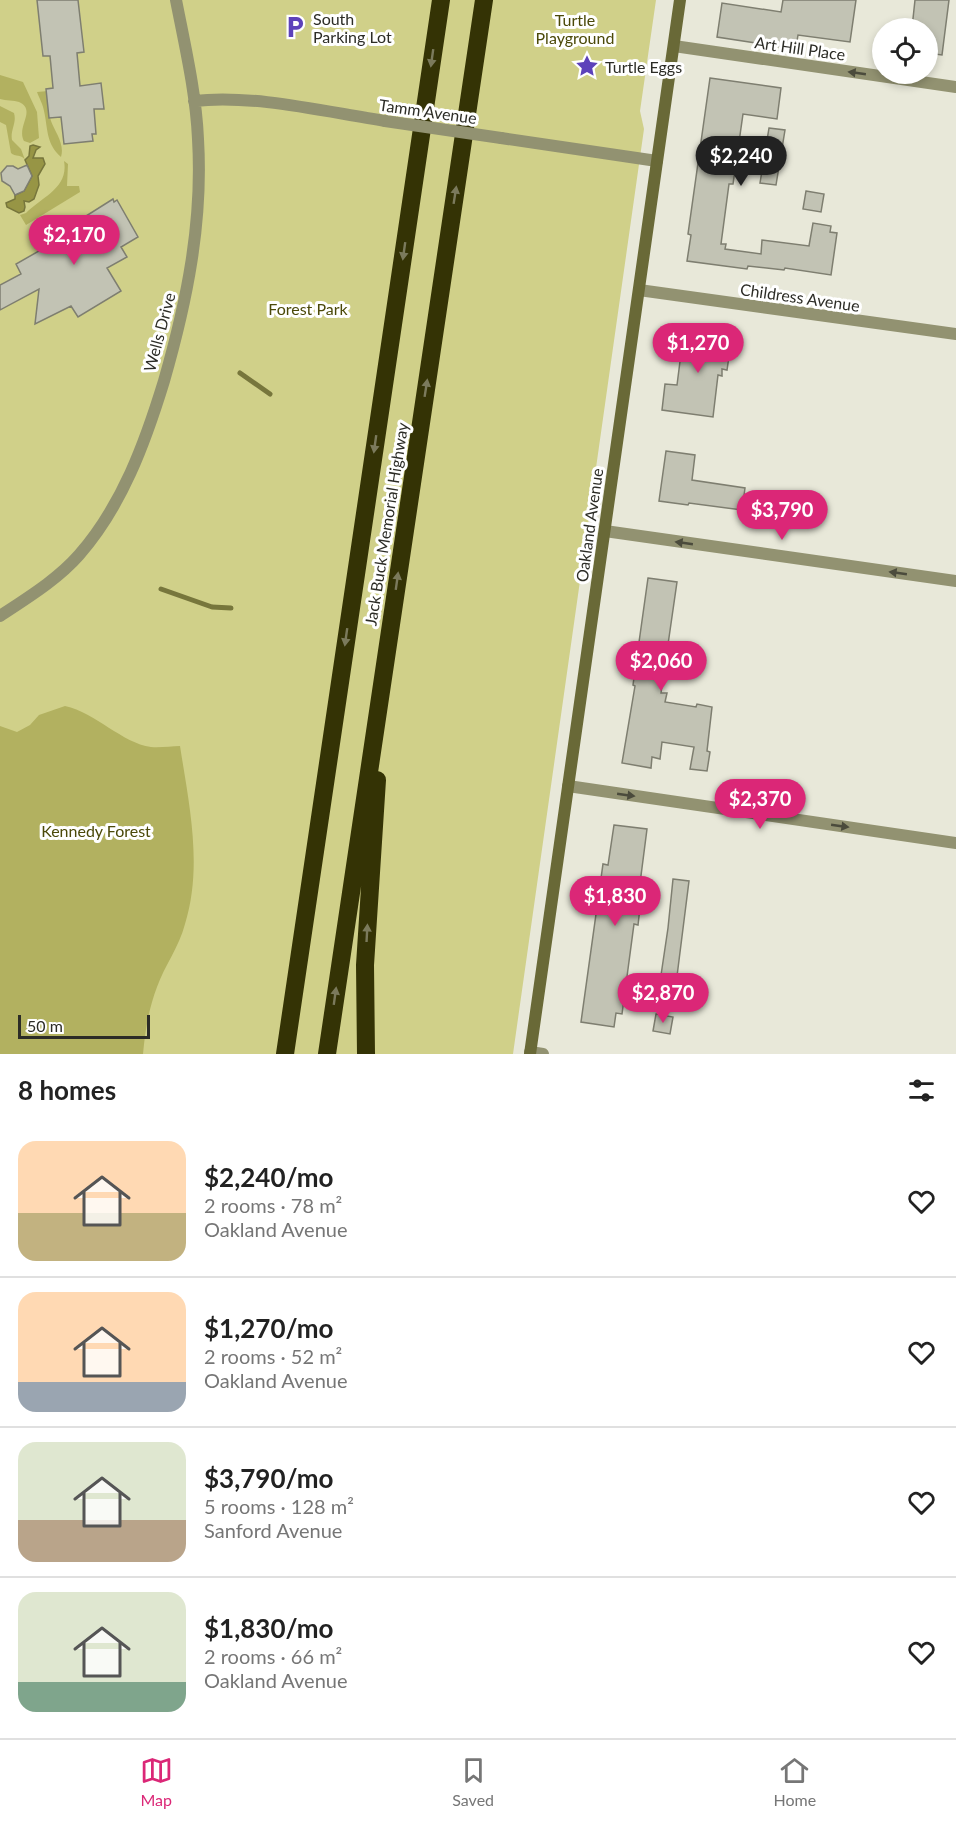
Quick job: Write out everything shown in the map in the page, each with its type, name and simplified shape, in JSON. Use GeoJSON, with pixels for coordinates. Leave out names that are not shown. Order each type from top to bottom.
{"type":"FeatureCollection","features":[{"type":"Feature","properties":{"kind":"highway","name":"Jack Buck Memorial Highway"},"geometry":{"type":"LineString","coordinates":[[285,1054],[441,0]]}},
{"type":"Feature","properties":{"kind":"highway","name":"Jack Buck Memorial Highway"},"geometry":{"type":"LineString","coordinates":[[327,1054],[484,0]]}},
{"type":"Feature","properties":{"kind":"highway"},"geometry":{"type":"LineString","coordinates":[[366,1054],[365,965],[377,790],[376,722]]}},
{"type":"Feature","properties":{"kind":"street","name":"Wells Drive"},"geometry":{"type":"LineString","coordinates":[[0,616],[57,576],[78,556],[114,505],[134,468],[178,333],[194,252],[200,183],[194,101],[176,0]]}},
{"type":"Feature","properties":{"kind":"street","name":"Oakland Avenue"},"geometry":{"type":"LineString","coordinates":[[534,1053],[568,786],[680,0]]}},
{"type":"Feature","properties":{"kind":"street","name":"Art Hill Place"},"geometry":{"type":"LineString","coordinates":[[674,46],[956,87]]}},
{"type":"Feature","properties":{"kind":"street","name":"Tamm Avenue"},"geometry":{"type":"LineString","coordinates":[[194,101],[247,100],[657,161]]}},
{"type":"Feature","properties":{"kind":"street","name":"Childress Avenue"},"geometry":{"type":"LineString","coordinates":[[639,290],[956,334]]}},
{"type":"Feature","properties":{"kind":"street"},"geometry":{"type":"LineString","coordinates":[[605,531],[956,581]]}},
{"type":"Feature","properties":{"kind":"street"},"geometry":{"type":"LineString","coordinates":[[568,786],[956,843]]}},
{"type":"Feature","properties":{"kind":"green space","name":"Forest Park"},"geometry":{"type":"Polygon","coordinates":[[[0,0],[656,0],[640,111],[644,129],[513,1054],[0,1054],[0,0]]]}},
{"type":"Feature","properties":{"kind":"green space"},"geometry":{"type":"Polygon","coordinates":[[[0,75],[23,82],[37,112],[39,138],[30,143],[24,141],[22,136],[26,114],[24,105],[0,99],[0,75]]]}},
{"type":"Feature","properties":{"kind":"green space"},"geometry":{"type":"Polygon","coordinates":[[[48,91],[50,117],[61,143],[61,157],[50,141],[37,92],[48,91]]]}},
{"type":"Feature","properties":{"kind":"green space"},"geometry":{"type":"Polygon","coordinates":[[[0,106],[14,113],[12,140],[21,149],[25,160],[11,153],[6,125],[0,122],[0,106]]]}},
{"type":"Feature","properties":{"kind":"green space"},"geometry":{"type":"Polygon","coordinates":[[[64,161],[68,164],[67,186],[79,186],[80,192],[26,225],[20,215],[26,213],[58,185],[64,170],[64,161]]]}},
{"type":"Feature","properties":{"kind":"green space","name":"Kennedy Forest"},"geometry":{"type":"Polygon","coordinates":[[[65,706],[87,715],[140,744],[154,747],[180,746],[193,835],[193,880],[182,932],[160,979],[152,1003],[143,1054],[0,1054],[0,726],[17,732],[30,725],[39,715],[65,706]]]}},
{"type":"Feature","properties":{"kind":"shaded area"},"geometry":{"type":"Polygon","coordinates":[[[30,146],[40,147],[33,158],[43,158],[45,164],[38,176],[39,185],[34,199],[29,202],[24,201],[24,211],[19,213],[7,207],[6,203],[24,191],[32,176],[25,160],[29,156],[30,146]]]}},
{"type":"Feature","properties":{"kind":"building"},"geometry":{"type":"Polygon","coordinates":[[[37,0],[78,0],[84,52],[77,53],[80,86],[101,83],[104,109],[94,109],[96,134],[92,134],[93,141],[64,144],[61,117],[49,118],[46,89],[53,88],[50,56],[43,56],[37,0]]]}},
{"type":"Feature","properties":{"kind":"building"},"geometry":{"type":"Polygon","coordinates":[[[783,0],[856,0],[850,42],[798,35],[797,41],[781,47],[717,37],[722,3],[781,12],[783,0]]]}},
{"type":"Feature","properties":{"kind":"building"},"geometry":{"type":"Polygon","coordinates":[[[915,0],[949,0],[942,55],[938,54],[938,18],[913,18],[915,0]]]}},
{"type":"Feature","properties":{"kind":"building"},"geometry":{"type":"Polygon","coordinates":[[[710,78],[781,88],[777,119],[743,114],[733,184],[729,184],[721,244],[726,244],[725,249],[761,254],[762,240],[809,246],[813,223],[831,226],[830,232],[837,233],[831,275],[785,268],[784,270],[748,266],[747,269],[687,261],[691,235],[688,234],[710,78]]]}},
{"type":"Feature","properties":{"kind":"building"},"geometry":{"type":"Polygon","coordinates":[[[769,128],[785,130],[776,185],[760,183],[769,128]]]}},
{"type":"Feature","properties":{"kind":"building"},"geometry":{"type":"Polygon","coordinates":[[[27,165],[32,176],[24,191],[15,195],[10,186],[2,181],[1,173],[7,166],[18,169],[27,165]]]}},
{"type":"Feature","properties":{"kind":"building"},"geometry":{"type":"Polygon","coordinates":[[[806,191],[824,194],[821,212],[803,209],[806,191]]]}},
{"type":"Feature","properties":{"kind":"building"},"geometry":{"type":"Polygon","coordinates":[[[113,199],[114,202],[117,200],[138,237],[121,247],[127,257],[107,268],[121,291],[78,317],[71,306],[35,324],[39,289],[0,310],[0,285],[21,274],[16,264],[90,222],[86,216],[113,199]]]}},
{"type":"Feature","properties":{"kind":"building"},"geometry":{"type":"Polygon","coordinates":[[[684,330],[732,336],[727,370],[722,369],[722,376],[718,375],[713,417],[662,410],[665,384],[677,385],[684,330]]]}},
{"type":"Feature","properties":{"kind":"building"},"geometry":{"type":"Polygon","coordinates":[[[666,451],[695,455],[692,480],[745,488],[742,510],[659,501],[666,451]]]}},
{"type":"Feature","properties":{"kind":"building"},"geometry":{"type":"Polygon","coordinates":[[[648,578],[677,582],[661,693],[667,693],[665,702],[712,707],[707,771],[690,769],[694,747],[662,742],[660,759],[652,757],[651,768],[622,763],[635,686],[633,685],[648,578]]]}},
{"type":"Feature","properties":{"kind":"building"},"geometry":{"type":"Polygon","coordinates":[[[614,825],[647,829],[638,899],[641,899],[638,925],[634,924],[622,1014],[616,1013],[614,1027],[581,1022],[603,864],[608,865],[614,825]]]}},
{"type":"Feature","properties":{"kind":"building"},"geometry":{"type":"Polygon","coordinates":[[[673,879],[689,881],[676,984],[660,982],[673,879]]]}},
{"type":"Feature","properties":{"kind":"building"},"geometry":{"type":"Polygon","coordinates":[[[656,1014],[673,1017],[670,1034],[653,1031],[656,1014]]]}},
{"type":"Feature","properties":{"kind":"waterway"},"geometry":{"type":"LineString","coordinates":[[240,373],[270,394]]}},
{"type":"Feature","properties":{"kind":"waterway"},"geometry":{"type":"LineString","coordinates":[[161,589],[212,607],[231,608]]}},
{"type":"Feature","properties":{"kind":"place","name":"South Parking Lot"},"geometry":{"type":"Point","coordinates":[295,27]}},
{"type":"Feature","properties":{"kind":"place","name":"Turtle Eggs"},"geometry":{"type":"Point","coordinates":[587,66]}},
{"type":"Feature","properties":{"kind":"park label","name":"Turtle Playground"},"geometry":{"type":"Point","coordinates":[575,28]}}]}
